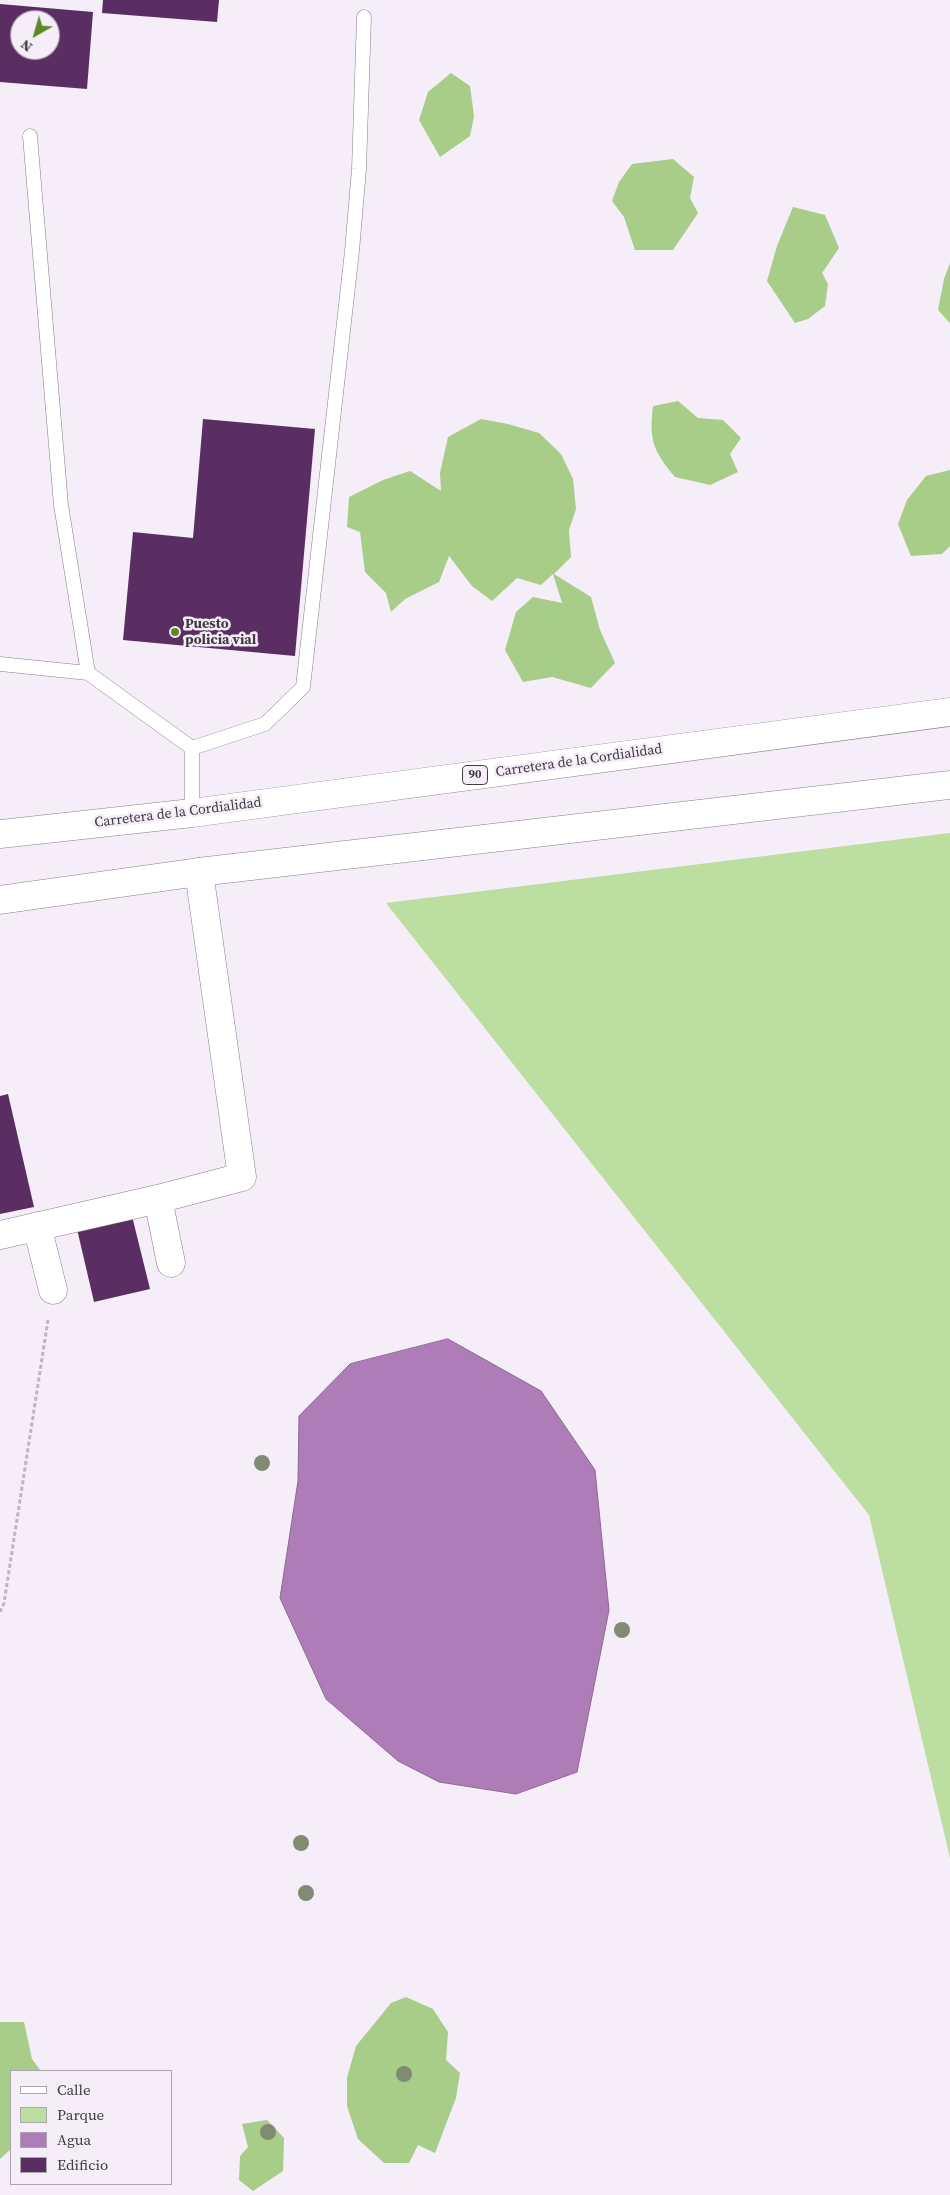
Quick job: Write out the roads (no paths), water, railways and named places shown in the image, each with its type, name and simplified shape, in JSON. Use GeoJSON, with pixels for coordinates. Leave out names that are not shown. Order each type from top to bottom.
{"type":"FeatureCollection","features":[{"type":"Feature","properties":{"kind":"main road","name":"Carretera de la Cordialidad"},"geometry":{"type":"LineString","coordinates":[[0,834],[192,813],[950,712]]}},
{"type":"Feature","properties":{"kind":"main road"},"geometry":{"type":"LineString","coordinates":[[0,900],[200,872],[950,785]]}},
{"type":"Feature","properties":{"kind":"main road"},"geometry":{"type":"LineString","coordinates":[[0,1235],[158,1199],[242,1176],[200,872]]}},
{"type":"Feature","properties":{"kind":"main road"},"geometry":{"type":"LineString","coordinates":[[158,1199],[171,1262]]}},
{"type":"Feature","properties":{"kind":"main road"},"geometry":{"type":"LineString","coordinates":[[37,1226],[53,1290]]}},
{"type":"Feature","properties":{"kind":"lane"},"geometry":{"type":"LineString","coordinates":[[192,748],[265,724],[303,686],[359,168],[364,18]]}},
{"type":"Feature","properties":{"kind":"lane"},"geometry":{"type":"LineString","coordinates":[[30,136],[61,505],[88,673]]}},
{"type":"Feature","properties":{"kind":"lane"},"geometry":{"type":"LineString","coordinates":[[0,664],[88,673],[192,748]]}},
{"type":"Feature","properties":{"kind":"lane"},"geometry":{"type":"LineString","coordinates":[[192,748],[192,813]]}},
{"type":"Feature","properties":{"kind":"water"},"geometry":{"type":"Polygon","coordinates":[[[448,1339],[541,1391],[595,1470],[609,1610],[577,1772],[516,1794],[439,1782],[398,1761],[326,1699],[280,1598],[298,1481],[299,1416],[350,1364],[448,1339]]]}},
{"type":"Feature","properties":{"kind":"place","name":"Puesto policia vial"},"geometry":{"type":"Point","coordinates":[175,632]}}]}
